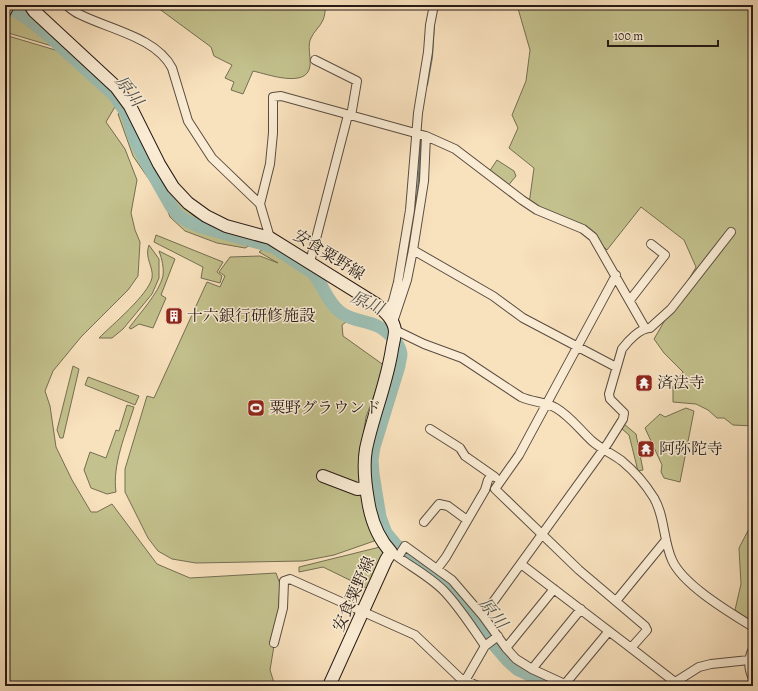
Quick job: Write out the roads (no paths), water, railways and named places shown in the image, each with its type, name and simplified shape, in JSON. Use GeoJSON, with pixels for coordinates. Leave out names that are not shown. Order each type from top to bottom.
{"type":"FeatureCollection","features":[{"type":"Feature","properties":{"kind":"main road"},"geometry":{"type":"LineString","coordinates":[[5,11],[8,5]]}},
{"type":"Feature","properties":{"kind":"main road","name":"安食粟野線"},"geometry":{"type":"LineString","coordinates":[[30,5],[34,11],[116,87],[130,106],[159,164],[173,187],[188,203],[206,216],[226,226],[270,238],[310,262],[376,304],[392,329],[390,364],[366,449],[364,471],[370,516],[384,544],[398,553],[363,612],[329,686]]}},
{"type":"Feature","properties":{"kind":"main road"},"geometry":{"type":"LineString","coordinates":[[323,476],[357,489],[366,488]]}},
{"type":"Feature","properties":{"kind":"street"},"geometry":{"type":"LineString","coordinates":[[66,5],[78,14],[142,41],[161,53],[172,68],[188,121],[212,158],[260,204],[270,238]]}},
{"type":"Feature","properties":{"kind":"street"},"geometry":{"type":"LineString","coordinates":[[392,329],[393,301],[398,282],[410,210],[418,113],[434,5]]}},
{"type":"Feature","properties":{"kind":"street"},"geometry":{"type":"LineString","coordinates":[[310,262],[350,115],[357,81],[315,60]]}},
{"type":"Feature","properties":{"kind":"street"},"geometry":{"type":"LineString","coordinates":[[260,204],[270,164],[273,133],[273,97],[281,96],[426,136],[455,149],[537,210],[583,229],[593,237],[645,328]]}},
{"type":"Feature","properties":{"kind":"street"},"geometry":{"type":"LineString","coordinates":[[392,329],[407,280],[413,250],[424,181],[426,136]]}},
{"type":"Feature","properties":{"kind":"street"},"geometry":{"type":"LineString","coordinates":[[483,616],[604,449],[623,420],[624,413],[610,399],[609,394],[622,349],[625,344],[645,328],[650,328],[672,309],[731,232]]}},
{"type":"Feature","properties":{"kind":"street"},"geometry":{"type":"LineString","coordinates":[[630,300],[665,255],[651,244]]}},
{"type":"Feature","properties":{"kind":"street"},"geometry":{"type":"LineString","coordinates":[[413,250],[493,296],[523,318],[616,368]]}},
{"type":"Feature","properties":{"kind":"street"},"geometry":{"type":"LineString","coordinates":[[616,275],[576,346],[519,455],[495,489],[579,570],[645,626],[647,630],[631,648]]}},
{"type":"Feature","properties":{"kind":"street"},"geometry":{"type":"LineString","coordinates":[[392,329],[424,344],[462,358],[521,398],[546,404],[556,408],[564,414],[593,442],[622,462],[638,477],[654,498],[660,512],[672,560],[682,574],[693,586],[753,627]]}},
{"type":"Feature","properties":{"kind":"street"},"geometry":{"type":"LineString","coordinates":[[430,429],[460,448],[465,456],[501,482]]}},
{"type":"Feature","properties":{"kind":"street"},"geometry":{"type":"LineString","coordinates":[[437,569],[446,557],[485,490],[488,480],[492,475]]}},
{"type":"Feature","properties":{"kind":"street"},"geometry":{"type":"LineString","coordinates":[[424,522],[439,504],[448,506],[467,520]]}},
{"type":"Feature","properties":{"kind":"street"},"geometry":{"type":"LineString","coordinates":[[616,601],[666,540]]}},
{"type":"Feature","properties":{"kind":"street"},"geometry":{"type":"LineString","coordinates":[[491,642],[483,616],[452,580],[405,546],[398,553],[444,591],[463,614],[491,642],[506,648],[516,659],[532,670],[567,685],[609,631]]}},
{"type":"Feature","properties":{"kind":"street"},"geometry":{"type":"LineString","coordinates":[[521,564],[631,648],[675,685],[704,665],[749,660]]}},
{"type":"Feature","properties":{"kind":"street"},"geometry":{"type":"LineString","coordinates":[[274,643],[284,608],[284,582],[290,579],[415,635],[460,678],[463,683],[478,686]]}},
{"type":"Feature","properties":{"kind":"street"},"geometry":{"type":"LineString","coordinates":[[506,648],[554,589]]}},
{"type":"Feature","properties":{"kind":"street"},"geometry":{"type":"LineString","coordinates":[[532,670],[580,609]]}},
{"type":"Feature","properties":{"kind":"street"},"geometry":{"type":"LineString","coordinates":[[463,683],[491,642]]}},
{"type":"Feature","properties":{"kind":"street"},"geometry":{"type":"LineString","coordinates":[[753,649],[749,660],[753,678]]}},
{"type":"Feature","properties":{"kind":"waterway","name":"原川"},"geometry":{"type":"LineString","coordinates":[[5,5],[28,19],[50,37],[114,95],[128,116],[134,138],[146,162],[171,206],[179,216],[201,227],[275,248],[313,273],[331,303],[339,311],[352,318],[379,327],[388,333],[395,341],[401,354],[399,366],[374,447],[372,460],[380,517],[386,533],[396,545],[442,580],[470,612],[508,661],[517,669],[553,686]]}},
{"type":"Feature","properties":{"kind":"waterway"},"geometry":{"type":"LineString","coordinates":[[427,85],[432,57],[434,24]]}},
{"type":"Feature","properties":{"kind":"waterway"},"geometry":{"type":"LineString","coordinates":[[407,260],[418,190],[421,141]]}},
{"type":"Feature","properties":{"kind":"place","name":"十六銀行研修施設"},"geometry":{"type":"Point","coordinates":[174,316]}},
{"type":"Feature","properties":{"kind":"place","name":"済法寺"},"geometry":{"type":"Point","coordinates":[644,383]}},
{"type":"Feature","properties":{"kind":"place","name":"粟野グラウンド"},"geometry":{"type":"Point","coordinates":[256,408]}},
{"type":"Feature","properties":{"kind":"place","name":"阿弥陀寺"},"geometry":{"type":"Point","coordinates":[646,449]}}]}
